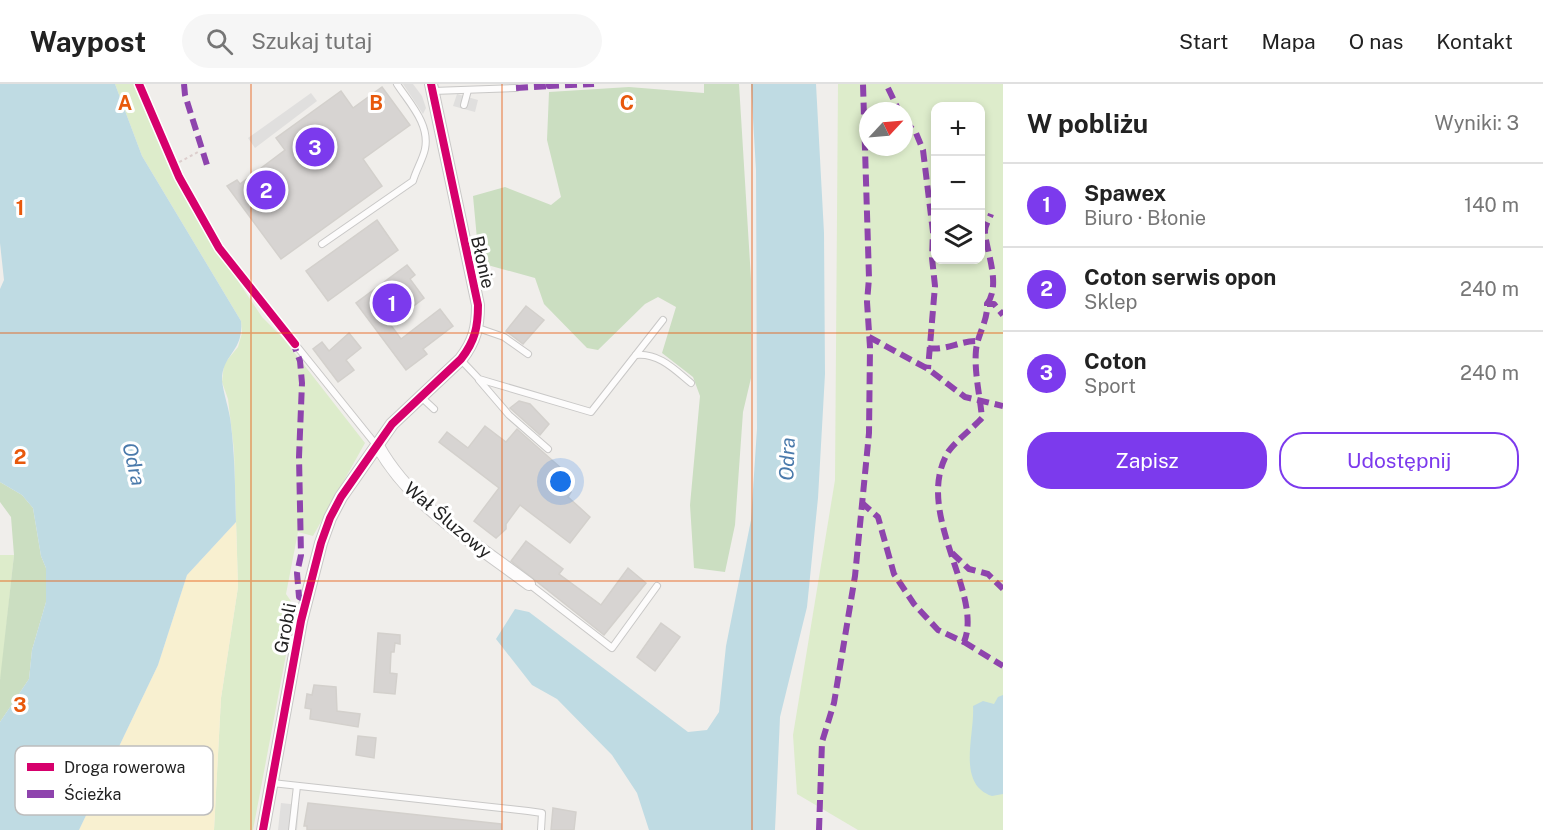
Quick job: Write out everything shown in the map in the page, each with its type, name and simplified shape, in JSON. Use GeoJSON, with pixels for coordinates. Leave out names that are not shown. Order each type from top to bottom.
{"type":"FeatureCollection","features":[{"type":"Feature","properties":{"kind":"street","name":"Błonie"},"geometry":{"type":"LineString","coordinates":[[431,88],[478,305],[478,328]]}},
{"type":"Feature","properties":{"kind":"street"},"geometry":{"type":"LineString","coordinates":[[378,446],[392,424],[461,359],[470,347],[478,328]]}},
{"type":"Feature","properties":{"kind":"street","name":"Wał Śluzowy"},"geometry":{"type":"LineString","coordinates":[[378,446],[391,471],[421,502],[529,584]]}},
{"type":"Feature","properties":{"kind":"street","name":"Grobli"},"geometry":{"type":"LineString","coordinates":[[263,830],[301,621],[321,543],[341,498],[378,446]]}},
{"type":"Feature","properties":{"kind":"lane"},"geometry":{"type":"LineString","coordinates":[[322,244],[414,181],[418,162],[424,150],[425,132],[422,121],[397,84]]}},
{"type":"Feature","properties":{"kind":"lane"},"geometry":{"type":"LineString","coordinates":[[431,88],[468,90],[516,88]]}},
{"type":"Feature","properties":{"kind":"lane"},"geometry":{"type":"LineString","coordinates":[[464,105],[468,90]]}},
{"type":"Feature","properties":{"kind":"lane"},"geometry":{"type":"LineString","coordinates":[[479,379],[591,412],[663,320]]}},
{"type":"Feature","properties":{"kind":"lane"},"geometry":{"type":"LineString","coordinates":[[478,328],[504,337],[528,354]]}},
{"type":"Feature","properties":{"kind":"lane"},"geometry":{"type":"LineString","coordinates":[[295,344],[378,446]]}},
{"type":"Feature","properties":{"kind":"lane"},"geometry":{"type":"LineString","coordinates":[[636,355],[653,355],[668,363],[691,383]]}},
{"type":"Feature","properties":{"kind":"lane"},"geometry":{"type":"LineString","coordinates":[[461,359],[509,415],[548,449]]}},
{"type":"Feature","properties":{"kind":"lane"},"geometry":{"type":"LineString","coordinates":[[420,396],[434,409]]}},
{"type":"Feature","properties":{"kind":"lane"},"geometry":{"type":"LineString","coordinates":[[529,584],[612,648],[657,586]]}},
{"type":"Feature","properties":{"kind":"lane"},"geometry":{"type":"LineString","coordinates":[[272,783],[542,813],[541,830]]}},
{"type":"Feature","properties":{"kind":"lane"},"geometry":{"type":"LineString","coordinates":[[292,830],[297,786]]}},
{"type":"Feature","properties":{"kind":"path"},"geometry":{"type":"LineString","coordinates":[[174,165],[198,152]]}},
{"type":"Feature","properties":{"kind":"green space"},"geometry":{"type":"Polygon","coordinates":[[[115,84],[136,84],[178,181],[207,235],[262,317],[283,338],[365,443],[313,536],[298,532],[286,594],[295,607],[253,830],[214,830],[221,698],[238,587],[234,450],[228,399],[222,382],[224,364],[238,347],[242,333],[241,321],[142,156],[115,84]]]}},
{"type":"Feature","properties":{"kind":"green space"},"geometry":{"type":"Polygon","coordinates":[[[704,84],[739,84],[751,279],[751,378],[743,412],[735,525],[725,572],[694,568],[690,505],[700,396],[693,377],[662,353],[676,307],[658,297],[645,304],[598,350],[587,348],[544,304],[535,278],[484,264],[477,239],[473,196],[505,187],[551,205],[561,197],[547,140],[549,92],[629,87],[704,93],[704,84]]]}},
{"type":"Feature","properties":{"kind":"green space"},"geometry":{"type":"Polygon","coordinates":[[[838,84],[1003,84],[1003,830],[858,830],[797,794],[793,735],[835,480],[838,84]]]}},
{"type":"Feature","properties":{"kind":"green space"},"geometry":{"type":"Polygon","coordinates":[[[0,482],[22,495],[33,508],[41,556],[46,568],[46,602],[32,650],[29,679],[0,722],[0,680],[14,555],[11,517],[0,502],[0,482]]]}},
{"type":"Feature","properties":{"kind":"green space"},"geometry":{"type":"Polygon","coordinates":[[[0,555],[14,555],[1,678],[0,678],[0,555]]]}},
{"type":"Feature","properties":{"kind":"sand"},"geometry":{"type":"Polygon","coordinates":[[[236,522],[238,587],[221,698],[214,830],[79,830],[86,815],[213,815],[213,746],[119,746],[158,665],[187,575],[236,522]]]}},
{"type":"Feature","properties":{"kind":"shaded area"},"geometry":{"type":"Polygon","coordinates":[[[403,84],[413,84],[422,96],[426,108],[423,114],[403,84]]]}},
{"type":"Feature","properties":{"kind":"shaded area"},"geometry":{"type":"Polygon","coordinates":[[[311,93],[317,101],[255,148],[248,138],[311,93]]]}},
{"type":"Feature","properties":{"kind":"shaded area"},"geometry":{"type":"Polygon","coordinates":[[[457,94],[478,100],[475,112],[453,106],[457,94]]]}},
{"type":"Feature","properties":{"kind":"shaded area"},"geometry":{"type":"Polygon","coordinates":[[[281,803],[299,805],[297,830],[278,830],[281,803]]]}},
{"type":"Feature","properties":{"kind":"water","name":"Odra"},"geometry":{"type":"Polygon","coordinates":[[[0,84],[115,84],[142,156],[241,321],[239,340],[225,364],[222,380],[232,437],[236,522],[187,575],[158,665],[119,746],[15,746],[15,815],[86,815],[79,830],[0,830],[0,722],[29,679],[32,650],[46,602],[46,568],[41,556],[33,508],[22,495],[0,482],[0,289],[4,280],[0,243],[0,84]]]}},
{"type":"Feature","properties":{"kind":"water","name":"Odra"},"geometry":{"type":"Polygon","coordinates":[[[751,84],[816,84],[824,233],[825,374],[818,498],[807,607],[780,717],[775,830],[649,830],[637,793],[612,755],[557,699],[532,685],[496,639],[515,609],[529,612],[688,732],[707,730],[719,712],[726,646],[751,520],[757,429],[756,170],[751,84]]]}},
{"type":"Feature","properties":{"kind":"water"},"geometry":{"type":"Polygon","coordinates":[[[1003,695],[1003,794],[992,796],[981,790],[974,781],[971,770],[973,706],[983,701],[994,704],[998,697],[1003,695]]]}},
{"type":"Feature","properties":{"kind":"building"},"geometry":{"type":"Polygon","coordinates":[[[382,87],[410,125],[363,159],[382,186],[281,259],[227,186],[237,180],[240,184],[285,150],[276,138],[341,91],[353,108],[382,87]]]}},
{"type":"Feature","properties":{"kind":"building"},"geometry":{"type":"Polygon","coordinates":[[[377,220],[398,250],[328,301],[306,271],[377,220]]]}},
{"type":"Feature","properties":{"kind":"building"},"geometry":{"type":"Polygon","coordinates":[[[407,265],[415,275],[410,279],[424,298],[390,324],[401,339],[440,309],[453,326],[423,349],[427,354],[406,370],[356,303],[407,265]]]}},
{"type":"Feature","properties":{"kind":"building"},"geometry":{"type":"Polygon","coordinates":[[[526,306],[544,320],[523,344],[506,331],[526,306]]]}},
{"type":"Feature","properties":{"kind":"building"},"geometry":{"type":"Polygon","coordinates":[[[349,333],[361,348],[346,360],[354,370],[338,382],[313,349],[322,342],[329,351],[349,333]]]}},
{"type":"Feature","properties":{"kind":"building"},"geometry":{"type":"Polygon","coordinates":[[[519,401],[530,404],[549,424],[540,435],[510,408],[519,401]]]}},
{"type":"Feature","properties":{"kind":"building"},"geometry":{"type":"Polygon","coordinates":[[[485,426],[506,442],[517,429],[570,476],[563,486],[571,492],[568,497],[590,517],[570,543],[520,505],[506,524],[506,529],[496,538],[474,521],[499,488],[439,442],[447,432],[468,448],[485,426]]]}},
{"type":"Feature","properties":{"kind":"building"},"geometry":{"type":"Polygon","coordinates":[[[526,541],[563,569],[559,574],[601,605],[628,568],[646,583],[604,635],[511,561],[526,541]]]}},
{"type":"Feature","properties":{"kind":"building"},"geometry":{"type":"Polygon","coordinates":[[[661,623],[680,637],[655,671],[637,657],[661,623]]]}},
{"type":"Feature","properties":{"kind":"building"},"geometry":{"type":"Polygon","coordinates":[[[378,633],[400,635],[400,644],[395,643],[394,652],[391,652],[390,673],[397,674],[395,694],[374,692],[378,633]]]}},
{"type":"Feature","properties":{"kind":"building"},"geometry":{"type":"Polygon","coordinates":[[[314,685],[336,687],[337,711],[360,714],[358,727],[310,719],[311,709],[305,708],[307,694],[312,695],[314,685]]]}},
{"type":"Feature","properties":{"kind":"building"},"geometry":{"type":"Polygon","coordinates":[[[358,736],[376,738],[374,758],[356,755],[358,736]]]}},
{"type":"Feature","properties":{"kind":"building"},"geometry":{"type":"Polygon","coordinates":[[[308,803],[501,824],[501,830],[307,830],[307,826],[304,826],[308,803]]]}},
{"type":"Feature","properties":{"kind":"building"},"geometry":{"type":"Polygon","coordinates":[[[553,808],[576,812],[574,830],[551,830],[553,808]]]}},
{"type":"Feature","properties":{"kind":"marked path"},"geometry":{"type":"LineString","coordinates":[[184,84],[185,95],[207,165]]}},
{"type":"Feature","properties":{"kind":"marked path"},"geometry":{"type":"LineString","coordinates":[[549,84],[549,86],[594,84]]}},
{"type":"Feature","properties":{"kind":"marked path"},"geometry":{"type":"LineString","coordinates":[[819,830],[822,742],[834,703],[855,576],[869,433],[870,347],[867,302],[869,278],[863,84]]}},
{"type":"Feature","properties":{"kind":"marked path"},"geometry":{"type":"LineString","coordinates":[[516,88],[549,86]]}},
{"type":"Feature","properties":{"kind":"marked path"},"geometry":{"type":"LineString","coordinates":[[888,88],[895,102]]}},
{"type":"Feature","properties":{"kind":"marked path"},"geometry":{"type":"LineString","coordinates":[[913,130],[923,150],[933,232],[932,258],[935,286],[928,369]]}},
{"type":"Feature","properties":{"kind":"marked path"},"geometry":{"type":"LineString","coordinates":[[987,304],[993,288],[985,231],[991,214]]}},
{"type":"Feature","properties":{"kind":"marked path"},"geometry":{"type":"LineString","coordinates":[[861,502],[878,517],[894,574],[914,604],[938,630],[964,642],[968,623],[965,601],[943,527],[939,502],[939,477],[949,450],[982,418],[976,375],[976,350],[986,316],[987,304],[994,304],[1003,315]]}},
{"type":"Feature","properties":{"kind":"marked path"},"geometry":{"type":"LineString","coordinates":[[869,337],[928,369],[965,397],[1003,406]]}},
{"type":"Feature","properties":{"kind":"marked path"},"geometry":{"type":"LineString","coordinates":[[292,340],[300,361],[302,383],[299,457],[301,555],[297,573],[299,597],[306,600]]}},
{"type":"Feature","properties":{"kind":"marked path"},"geometry":{"type":"LineString","coordinates":[[928,348],[935,349],[977,341]]}},
{"type":"Feature","properties":{"kind":"marked path"},"geometry":{"type":"LineString","coordinates":[[952,553],[969,569],[988,574],[1003,589]]}},
{"type":"Feature","properties":{"kind":"marked path"},"geometry":{"type":"LineString","coordinates":[[964,642],[1003,666]]}},
{"type":"Feature","properties":{"kind":"cycle path"},"geometry":{"type":"LineString","coordinates":[[139,84],[179,177],[219,248],[295,344]]}},
{"type":"Feature","properties":{"kind":"cycle path"},"geometry":{"type":"LineString","coordinates":[[263,830],[301,621],[321,543],[330,518],[341,497],[392,424],[461,359],[473,340],[476,327],[478,305],[431,84]]}},
{"type":"Feature","properties":{"kind":"place","name":"Coton"},"geometry":{"type":"Point","coordinates":[315,147]}},
{"type":"Feature","properties":{"kind":"place","name":"Coton serwis opon"},"geometry":{"type":"Point","coordinates":[266,190]}},
{"type":"Feature","properties":{"kind":"place","name":"Spawex"},"geometry":{"type":"Point","coordinates":[392,303]}}]}
